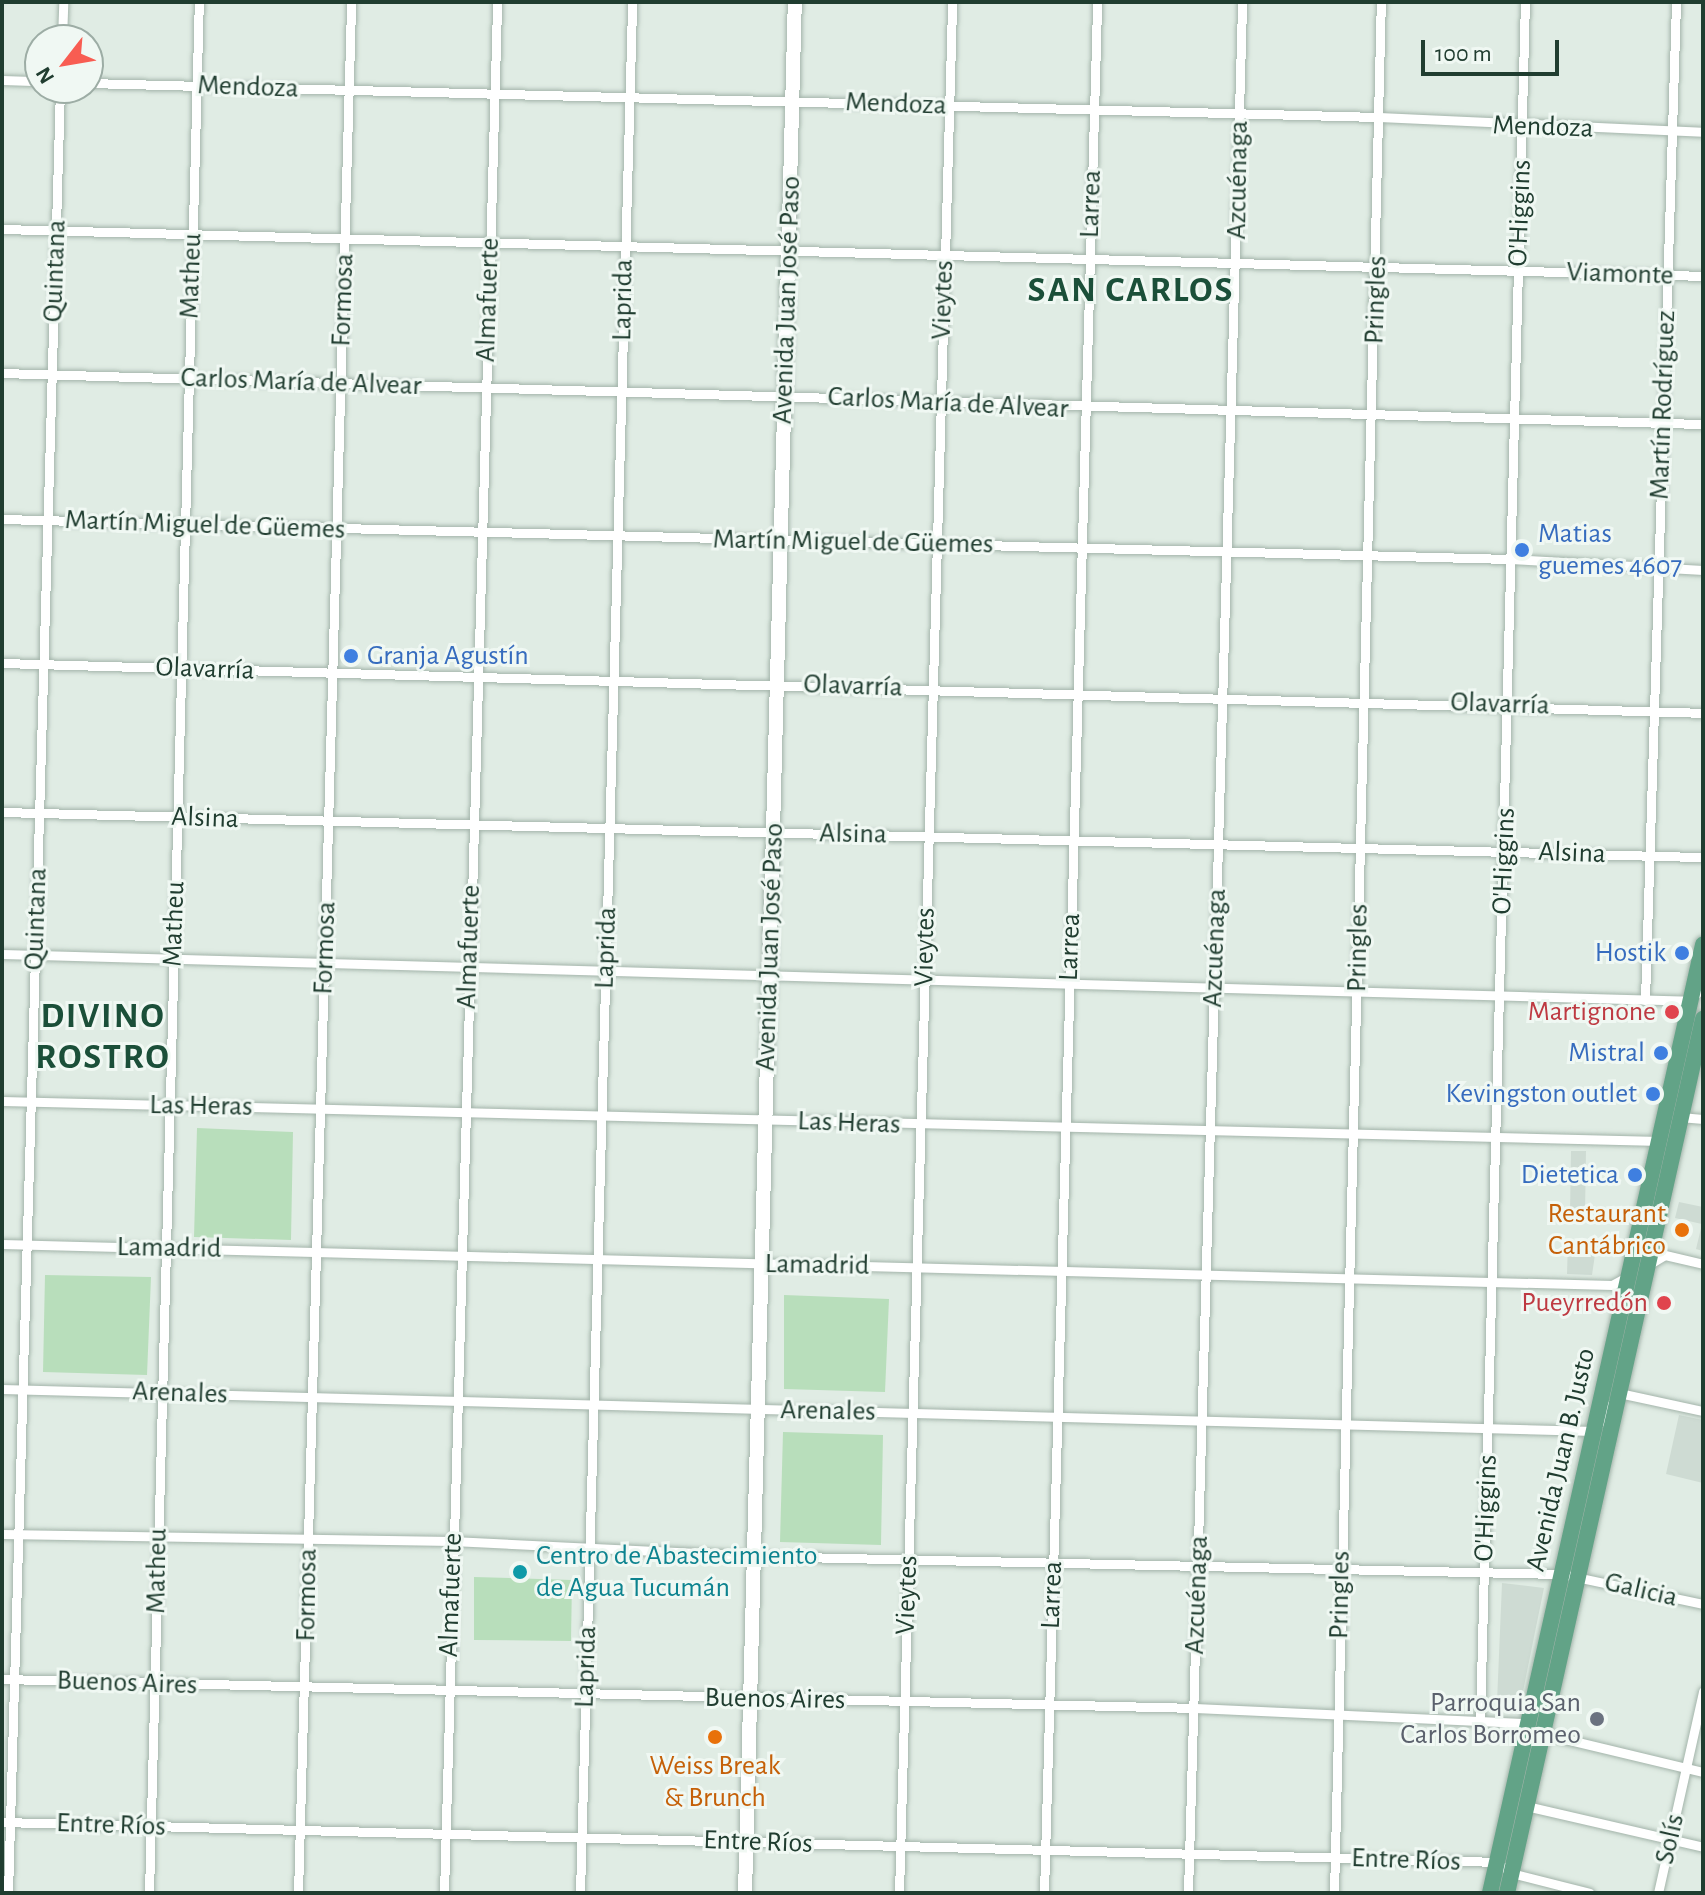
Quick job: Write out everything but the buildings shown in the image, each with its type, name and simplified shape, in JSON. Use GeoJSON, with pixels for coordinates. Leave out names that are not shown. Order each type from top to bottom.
{"type":"FeatureCollection","features":[{"type":"Feature","properties":{"kind":"main road","name":"Avenida Juan José Paso"},"geometry":{"type":"LineString","coordinates":[[745,1893],[795,2]]}},
{"type":"Feature","properties":{"kind":"main road","name":"Avenida Juan B. Justo"},"geometry":{"type":"LineString","coordinates":[[1507,1893],[1542,1736],[1594,1431],[1703,945]]}},
{"type":"Feature","properties":{"kind":"main road","name":"Avenida Juan B. Justo"},"geometry":{"type":"LineString","coordinates":[[1490,1893],[1528,1721],[1626,1394],[1648,1265],[1703,1019]]}},
{"type":"Feature","properties":{"kind":"street"},"geometry":{"type":"LineString","coordinates":[[62,24],[63,2]]}},
{"type":"Feature","properties":{"kind":"street","name":"Matheu"},"geometry":{"type":"LineString","coordinates":[[149,1893],[199,2]]}},
{"type":"Feature","properties":{"kind":"street","name":"Formosa"},"geometry":{"type":"LineString","coordinates":[[298,1893],[319,1252],[320,1109],[351,2]]}},
{"type":"Feature","properties":{"kind":"street","name":"Almafuerte"},"geometry":{"type":"LineString","coordinates":[[444,1893],[462,1256],[463,1113],[497,2]]}},
{"type":"Feature","properties":{"kind":"street","name":"Laprida"},"geometry":{"type":"LineString","coordinates":[[580,1893],[600,1259],[601,1116],[632,2]]}},
{"type":"Feature","properties":{"kind":"street","name":"Vieytes"},"geometry":{"type":"LineString","coordinates":[[899,1893],[952,2]]}},
{"type":"Feature","properties":{"kind":"street","name":"Larrea"},"geometry":{"type":"LineString","coordinates":[[1044,1893],[1097,2]]}},
{"type":"Feature","properties":{"kind":"street","name":"Azcuénaga"},"geometry":{"type":"LineString","coordinates":[[1188,1893],[1209,1275],[1209,1132],[1237,263],[1242,2]]}},
{"type":"Feature","properties":{"kind":"street","name":"Pringles"},"geometry":{"type":"LineString","coordinates":[[1334,1893],[1345,1424],[1352,1278],[1371,415],[1378,267],[1381,2]]}},
{"type":"Feature","properties":{"kind":"street","name":"O'Higgins"},"geometry":{"type":"LineString","coordinates":[[1480,1719],[1495,1282],[1525,2]]}},
{"type":"Feature","properties":{"kind":"street","name":"Martín Rodríguez"},"geometry":{"type":"LineString","coordinates":[[1645,1000],[1676,2]]}},
{"type":"Feature","properties":{"kind":"street"},"geometry":{"type":"LineString","coordinates":[[2,80],[24,81]]}},
{"type":"Feature","properties":{"kind":"street","name":"Mendoza"},"geometry":{"type":"LineString","coordinates":[[104,83],[1378,117],[1522,127],[1703,132]]}},
{"type":"Feature","properties":{"kind":"street","name":"Quintana"},"geometry":{"type":"LineString","coordinates":[[8,1893],[7,1679],[18,1534],[23,1389],[60,104]]}},
{"type":"Feature","properties":{"kind":"street","name":"Viamonte"},"geometry":{"type":"LineString","coordinates":[[2,229],[1703,276]]}},
{"type":"Feature","properties":{"kind":"street","name":"Carlos María de Alvear"},"geometry":{"type":"LineString","coordinates":[[2,373],[785,395],[940,405],[1703,424]]}},
{"type":"Feature","properties":{"kind":"street","name":"Martín Miguel de Güemes"},"geometry":{"type":"LineString","coordinates":[[2,519],[1511,559],[1703,570]]}},
{"type":"Feature","properties":{"kind":"street","name":"Olavarría"},"geometry":{"type":"LineString","coordinates":[[2,663],[1507,704],[1703,713]]}},
{"type":"Feature","properties":{"kind":"street","name":"Alsina"},"geometry":{"type":"LineString","coordinates":[[2,812],[610,830],[1360,845],[1703,857]]}},
{"type":"Feature","properties":{"kind":"street"},"geometry":{"type":"LineString","coordinates":[[2,954],[1690,1001],[1703,986]]}},
{"type":"Feature","properties":{"kind":"street","name":"Las Heras"},"geometry":{"type":"LineString","coordinates":[[2,1101],[1658,1143]]}},
{"type":"Feature","properties":{"kind":"street"},"geometry":{"type":"LineString","coordinates":[[1658,1143],[1681,1115],[1703,1119]]}},
{"type":"Feature","properties":{"kind":"street","name":"Lamadrid"},"geometry":{"type":"LineString","coordinates":[[2,1244],[1612,1285],[1648,1265]]}},
{"type":"Feature","properties":{"kind":"street"},"geometry":{"type":"LineString","coordinates":[[1648,1265],[1665,1255],[1703,1264]]}},
{"type":"Feature","properties":{"kind":"street","name":"Arenales"},"geometry":{"type":"LineString","coordinates":[[2,1389],[1594,1431]]}},
{"type":"Feature","properties":{"kind":"street"},"geometry":{"type":"LineString","coordinates":[[1594,1431],[1626,1394],[1703,1411]]}},
{"type":"Feature","properties":{"kind":"street","name":"Galicia"},"geometry":{"type":"LineString","coordinates":[[2,1534],[452,1541],[754,1556],[1484,1571],[1570,1575],[1703,1604]]}},
{"type":"Feature","properties":{"kind":"street","name":"Buenos Aires"},"geometry":{"type":"LineString","coordinates":[[7,1679],[1194,1708],[1528,1721]]}},
{"type":"Feature","properties":{"kind":"street","name":"Solís"},"geometry":{"type":"LineString","coordinates":[[1658,1893],[1703,1691]]}},
{"type":"Feature","properties":{"kind":"street"},"geometry":{"type":"LineString","coordinates":[[1528,1721],[1542,1736],[1703,1772]]}},
{"type":"Feature","properties":{"kind":"street"},"geometry":{"type":"LineString","coordinates":[[1526,1806],[1703,1847]]}},
{"type":"Feature","properties":{"kind":"street","name":"Entre Ríos"},"geometry":{"type":"LineString","coordinates":[[6,1822],[1497,1862],[1511,1873]]}},
{"type":"Feature","properties":{"kind":"street"},"geometry":{"type":"LineString","coordinates":[[1511,1873],[1590,1893]]}},
{"type":"Feature","properties":{"kind":"shaded area"},"geometry":{"type":"Polygon","coordinates":[[[1571,1151],[1586,1151],[1585,1214],[1570,1213],[1571,1151]]]}},
{"type":"Feature","properties":{"kind":"shaded area"},"geometry":{"type":"Polygon","coordinates":[[[1679,1202],[1703,1207],[1703,1251],[1696,1249],[1702,1224],[1675,1218],[1679,1202]]]}},
{"type":"Feature","properties":{"kind":"shaded area"},"geometry":{"type":"Polygon","coordinates":[[[1568,1241],[1597,1241],[1592,1275],[1567,1274],[1568,1241]]]}},
{"type":"Feature","properties":{"kind":"shaded area"},"geometry":{"type":"Polygon","coordinates":[[[1679,1415],[1703,1420],[1703,1483],[1666,1474],[1679,1415]]]}},
{"type":"Feature","properties":{"kind":"shaded area"},"geometry":{"type":"Polygon","coordinates":[[[1502,1583],[1544,1588],[1520,1706],[1497,1702],[1502,1583]]]}},
{"type":"Feature","properties":{"kind":"green space"},"geometry":{"type":"Polygon","coordinates":[[[197,1128],[293,1132],[291,1240],[194,1237],[197,1128]]]}},
{"type":"Feature","properties":{"kind":"green space"},"geometry":{"type":"Polygon","coordinates":[[[45,1275],[151,1277],[147,1375],[43,1372],[45,1275]]]}},
{"type":"Feature","properties":{"kind":"green space"},"geometry":{"type":"Polygon","coordinates":[[[784,1295],[889,1299],[885,1392],[784,1389],[784,1295]]]}},
{"type":"Feature","properties":{"kind":"green space"},"geometry":{"type":"Polygon","coordinates":[[[783,1432],[883,1435],[881,1545],[780,1542],[783,1432]]]}},
{"type":"Feature","properties":{"kind":"green space"},"geometry":{"type":"Polygon","coordinates":[[[474,1577],[572,1580],[571,1641],[474,1640],[474,1577]]]}},
{"type":"Feature","properties":{"kind":"place","name":"Matias guemes 4607"},"geometry":{"type":"Point","coordinates":[1522,550]}},
{"type":"Feature","properties":{"kind":"place","name":"Granja Agustín"},"geometry":{"type":"Point","coordinates":[351,656]}},
{"type":"Feature","properties":{"kind":"place","name":"Hostik"},"geometry":{"type":"Point","coordinates":[1682,953]}},
{"type":"Feature","properties":{"kind":"place","name":"Martignone"},"geometry":{"type":"Point","coordinates":[1672,1012]}},
{"type":"Feature","properties":{"kind":"place","name":"Mistral"},"geometry":{"type":"Point","coordinates":[1661,1053]}},
{"type":"Feature","properties":{"kind":"place","name":"Kevingston outlet"},"geometry":{"type":"Point","coordinates":[1653,1094]}},
{"type":"Feature","properties":{"kind":"place","name":"Dietetica"},"geometry":{"type":"Point","coordinates":[1635,1175]}},
{"type":"Feature","properties":{"kind":"place","name":"Restaurant Cantábrico"},"geometry":{"type":"Point","coordinates":[1682,1230]}},
{"type":"Feature","properties":{"kind":"place","name":"Pueyrredón"},"geometry":{"type":"Point","coordinates":[1664,1303]}},
{"type":"Feature","properties":{"kind":"place","name":"Centro de Abastecimiento de Agua Tucumán"},"geometry":{"type":"Point","coordinates":[520,1572]}},
{"type":"Feature","properties":{"kind":"place","name":"Parroquia San Carlos Borromeo"},"geometry":{"type":"Point","coordinates":[1597,1719]}},
{"type":"Feature","properties":{"kind":"place","name":"Weiss Break & Brunch"},"geometry":{"type":"Point","coordinates":[715,1737]}},
{"type":"Feature","properties":{"kind":"district","name":"SAN CARLOS"},"geometry":{"type":"Point","coordinates":[1131,291]}},
{"type":"Feature","properties":{"kind":"district","name":"DIVINO ROSTRO"},"geometry":{"type":"Point","coordinates":[103,1036]}}]}
